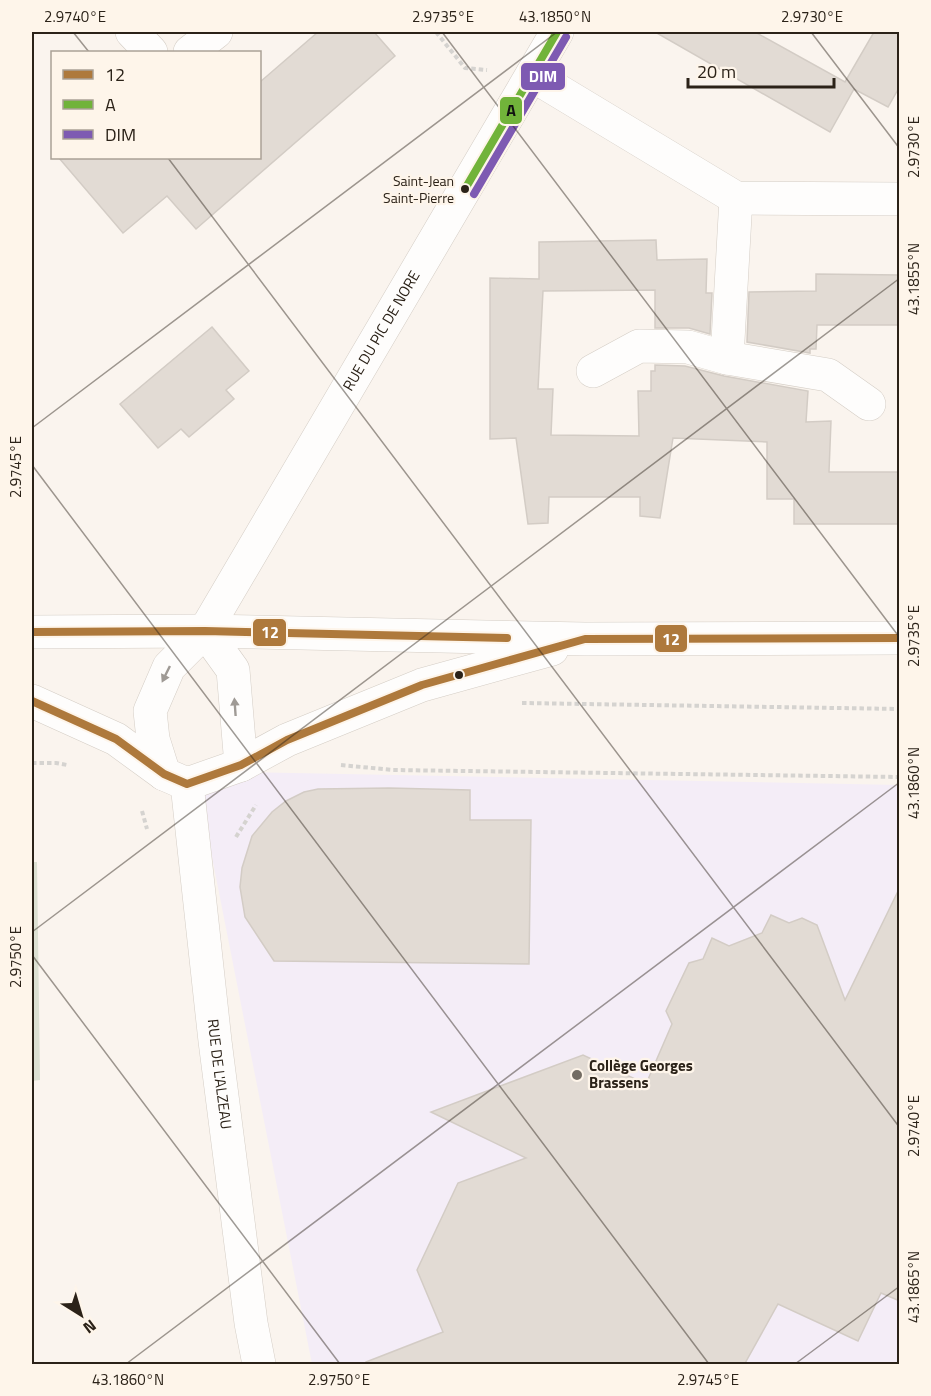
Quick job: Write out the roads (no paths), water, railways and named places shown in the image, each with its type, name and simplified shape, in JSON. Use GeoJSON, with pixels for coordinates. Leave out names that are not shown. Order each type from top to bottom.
{"type":"FeatureCollection","features":[{"type":"Feature","properties":{"kind":"street"},"geometry":{"type":"LineString","coordinates":[[132,32],[150,51]]}},
{"type":"Feature","properties":{"kind":"street"},"geometry":{"type":"LineString","coordinates":[[191,51],[216,32]]}},
{"type":"Feature","properties":{"kind":"street","name":"RUE DU PIC DE NORE"},"geometry":{"type":"LineString","coordinates":[[205,632],[557,32]]}},
{"type":"Feature","properties":{"kind":"street"},"geometry":{"type":"LineString","coordinates":[[532,75],[736,198],[900,199]]}},
{"type":"Feature","properties":{"kind":"street"},"geometry":{"type":"LineString","coordinates":[[728,358],[736,198]]}},
{"type":"Feature","properties":{"kind":"street"},"geometry":{"type":"LineString","coordinates":[[593,371],[639,346],[688,347],[728,358],[828,375],[869,404]]}},
{"type":"Feature","properties":{"kind":"street"},"geometry":{"type":"LineString","coordinates":[[32,632],[205,632],[585,639],[900,638]]}},
{"type":"Feature","properties":{"kind":"street"},"geometry":{"type":"LineString","coordinates":[[205,632],[232,670],[240,765]]}},
{"type":"Feature","properties":{"kind":"street","name":"RUE DE L'ALZEAU"},"geometry":{"type":"LineString","coordinates":[[205,632],[169,667],[150,711],[153,739],[175,779],[193,844],[251,1323],[259,1365]]}},
{"type":"Feature","properties":{"kind":"street"},"geometry":{"type":"LineString","coordinates":[[32,700],[116,740],[175,779],[240,765],[287,741],[422,685],[585,639]]}},
{"type":"Feature","properties":{"kind":"place","name":"Saint-Jean Saint-Pierre"},"geometry":{"type":"Point","coordinates":[465,189]}},
{"type":"Feature","properties":{"kind":"place","name":"Collège Georges Brassens"},"geometry":{"type":"Point","coordinates":[577,1075]}}]}
